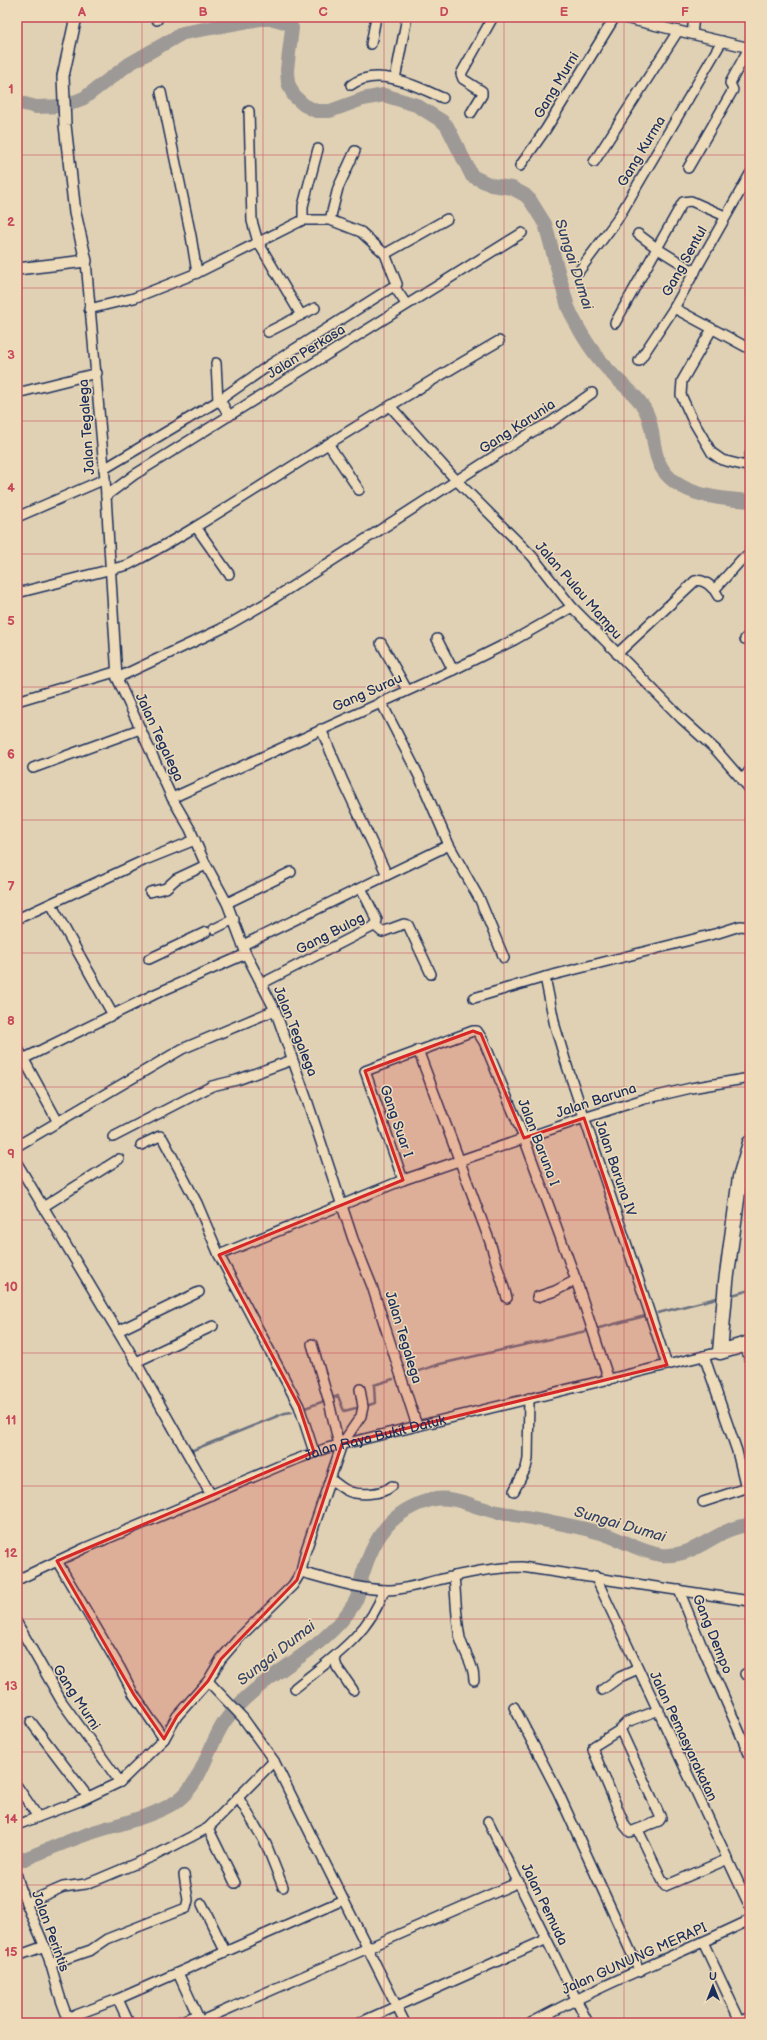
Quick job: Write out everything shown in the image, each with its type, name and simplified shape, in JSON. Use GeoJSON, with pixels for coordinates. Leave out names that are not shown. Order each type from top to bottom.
{"type":"FeatureCollection","features":[{"type":"Feature","properties":{"kind":"main road"},"geometry":{"type":"LineString","coordinates":[[720,1352],[726,1282],[738,1184],[742,1163],[750,1143]]}},
{"type":"Feature","properties":{"kind":"main road","name":"Jalan Raya Bukit Datuk"},"geometry":{"type":"LineString","coordinates":[[720,1352],[747,1344]]}},
{"type":"Feature","properties":{"kind":"street","name":"Jalan Tegalega"},"geometry":{"type":"LineString","coordinates":[[76,17],[63,76],[66,125],[75,213],[86,261],[89,309],[97,373],[105,479],[116,675],[172,798],[227,903],[245,949],[275,1010],[341,1205],[370,1279],[417,1426]]}},
{"type":"Feature","properties":{"kind":"street"},"geometry":{"type":"LineString","coordinates":[[371,44],[376,17]]}},
{"type":"Feature","properties":{"kind":"street"},"geometry":{"type":"LineString","coordinates":[[395,79],[407,17]]}},
{"type":"Feature","properties":{"kind":"street"},"geometry":{"type":"LineString","coordinates":[[471,113],[482,95],[482,91],[463,79],[461,74],[493,17]]}},
{"type":"Feature","properties":{"kind":"street","name":"Gang Murni"},"geometry":{"type":"LineString","coordinates":[[520,166],[546,129],[614,17]]}},
{"type":"Feature","properties":{"kind":"street"},"geometry":{"type":"LineString","coordinates":[[620,17],[750,48],[730,83],[734,90],[688,168]]}},
{"type":"Feature","properties":{"kind":"street"},"geometry":{"type":"LineString","coordinates":[[692,34],[694,17]]}},
{"type":"Feature","properties":{"kind":"street"},"geometry":{"type":"LineString","coordinates":[[594,162],[678,30]]}},
{"type":"Feature","properties":{"kind":"street","name":"Gang Kurma"},"geometry":{"type":"LineString","coordinates":[[580,271],[617,220],[722,41]]}},
{"type":"Feature","properties":{"kind":"street"},"geometry":{"type":"LineString","coordinates":[[351,85],[357,80],[365,78],[395,79],[406,82],[443,98]]}},
{"type":"Feature","properties":{"kind":"street"},"geometry":{"type":"LineString","coordinates":[[161,92],[191,236],[197,273]]}},
{"type":"Feature","properties":{"kind":"street"},"geometry":{"type":"LineString","coordinates":[[249,111],[250,195],[252,221],[258,242],[301,315]]}},
{"type":"Feature","properties":{"kind":"street"},"geometry":{"type":"LineString","coordinates":[[303,220],[303,206],[318,149]]}},
{"type":"Feature","properties":{"kind":"street"},"geometry":{"type":"LineString","coordinates":[[330,220],[338,188],[355,151]]}},
{"type":"Feature","properties":{"kind":"street","name":"Gang Sentul"},"geometry":{"type":"LineString","coordinates":[[750,174],[674,308],[750,349]]}},
{"type":"Feature","properties":{"kind":"street"},"geometry":{"type":"LineString","coordinates":[[615,323],[658,249],[683,202],[691,201],[725,216]]}},
{"type":"Feature","properties":{"kind":"street"},"geometry":{"type":"LineString","coordinates":[[385,254],[447,219]]}},
{"type":"Feature","properties":{"kind":"street"},"geometry":{"type":"LineString","coordinates":[[89,309],[134,298],[197,273],[303,220],[330,220],[361,232],[385,254],[397,284],[271,364],[218,400],[104,469]]}},
{"type":"Feature","properties":{"kind":"street","name":"Jalan Perkasa"},"geometry":{"type":"LineString","coordinates":[[106,496],[134,476],[406,304],[522,233]]}},
{"type":"Feature","properties":{"kind":"street"},"geometry":{"type":"LineString","coordinates":[[638,234],[694,272]]}},
{"type":"Feature","properties":{"kind":"street"},"geometry":{"type":"LineString","coordinates":[[17,269],[86,261]]}},
{"type":"Feature","properties":{"kind":"street"},"geometry":{"type":"LineString","coordinates":[[394,286],[406,304]]}},
{"type":"Feature","properties":{"kind":"street"},"geometry":{"type":"LineString","coordinates":[[268,332],[315,308]]}},
{"type":"Feature","properties":{"kind":"street"},"geometry":{"type":"LineString","coordinates":[[639,361],[674,308]]}},
{"type":"Feature","properties":{"kind":"street"},"geometry":{"type":"LineString","coordinates":[[712,328],[682,380],[682,395],[692,419],[712,453],[722,460],[749,467],[750,455]]}},
{"type":"Feature","properties":{"kind":"street"},"geometry":{"type":"LineString","coordinates":[[17,593],[128,565],[196,527],[390,406],[499,341]]}},
{"type":"Feature","properties":{"kind":"street"},"geometry":{"type":"LineString","coordinates":[[216,363],[218,400],[223,405],[229,416]]}},
{"type":"Feature","properties":{"kind":"street"},"geometry":{"type":"LineString","coordinates":[[17,393],[97,373]]}},
{"type":"Feature","properties":{"kind":"street","name":"Gang Karunia"},"geometry":{"type":"LineString","coordinates":[[17,701],[116,675],[240,618],[456,480],[551,422],[592,394]]}},
{"type":"Feature","properties":{"kind":"street","name":"Jalan Pulau Mampu"},"geometry":{"type":"LineString","coordinates":[[390,406],[456,480],[532,556],[572,607],[682,719],[716,750],[750,789]]}},
{"type":"Feature","properties":{"kind":"street"},"geometry":{"type":"LineString","coordinates":[[329,445],[359,490]]}},
{"type":"Feature","properties":{"kind":"street"},"geometry":{"type":"LineString","coordinates":[[17,517],[105,479]]}},
{"type":"Feature","properties":{"kind":"street"},"geometry":{"type":"LineString","coordinates":[[196,527],[229,574]]}},
{"type":"Feature","properties":{"kind":"street"},"geometry":{"type":"LineString","coordinates":[[617,654],[695,581],[702,581],[716,592],[742,559],[750,555]]}},
{"type":"Feature","properties":{"kind":"street","name":"Gang Surau"},"geometry":{"type":"LineString","coordinates":[[172,798],[453,670],[514,640],[572,607]]}},
{"type":"Feature","properties":{"kind":"street"},"geometry":{"type":"LineString","coordinates":[[437,639],[453,670]]}},
{"type":"Feature","properties":{"kind":"street"},"geometry":{"type":"LineString","coordinates":[[381,643],[407,690]]}},
{"type":"Feature","properties":{"kind":"street"},"geometry":{"type":"LineString","coordinates":[[381,702],[419,776],[449,845],[480,900],[504,958]]}},
{"type":"Feature","properties":{"kind":"street"},"geometry":{"type":"LineString","coordinates":[[33,768],[140,729]]}},
{"type":"Feature","properties":{"kind":"street"},"geometry":{"type":"LineString","coordinates":[[321,729],[343,781],[387,875]]}},
{"type":"Feature","properties":{"kind":"street"},"geometry":{"type":"LineString","coordinates":[[742,781],[750,770]]}},
{"type":"Feature","properties":{"kind":"street"},"geometry":{"type":"LineString","coordinates":[[17,919],[145,860],[195,840]]}},
{"type":"Feature","properties":{"kind":"street"},"geometry":{"type":"LineString","coordinates":[[24,1058],[245,949],[360,888],[449,845]]}},
{"type":"Feature","properties":{"kind":"street"},"geometry":{"type":"LineString","coordinates":[[150,892],[166,888],[176,879],[206,865]]}},
{"type":"Feature","properties":{"kind":"street"},"geometry":{"type":"LineString","coordinates":[[227,903],[291,872]]}},
{"type":"Feature","properties":{"kind":"street","name":"Gang Bulog"},"geometry":{"type":"LineString","coordinates":[[261,984],[375,926],[377,920],[360,888]]}},
{"type":"Feature","properties":{"kind":"street"},"geometry":{"type":"LineString","coordinates":[[51,904],[113,1015]]}},
{"type":"Feature","properties":{"kind":"street"},"geometry":{"type":"LineString","coordinates":[[149,959],[234,919]]}},
{"type":"Feature","properties":{"kind":"street"},"geometry":{"type":"LineString","coordinates":[[375,926],[382,932],[404,924],[408,925],[431,974]]}},
{"type":"Feature","properties":{"kind":"street"},"geometry":{"type":"LineString","coordinates":[[474,998],[545,977],[718,933],[740,926],[750,927]]}},
{"type":"Feature","properties":{"kind":"street","name":"Jalan Baruna IV"},"geometry":{"type":"LineString","coordinates":[[545,977],[555,1026],[584,1118],[667,1366]]}},
{"type":"Feature","properties":{"kind":"street"},"geometry":{"type":"LineString","coordinates":[[17,1146],[182,1049],[275,1010]]}},
{"type":"Feature","properties":{"kind":"street","name":"Jalan Baruna I"},"geometry":{"type":"LineString","coordinates":[[365,1071],[418,1050],[473,1031],[479,1032],[524,1138],[576,1280],[609,1380]]}},
{"type":"Feature","properties":{"kind":"street"},"geometry":{"type":"LineString","coordinates":[[17,1047],[58,1122]]}},
{"type":"Feature","properties":{"kind":"street"},"geometry":{"type":"LineString","coordinates":[[418,1050],[490,1242],[507,1298]]}},
{"type":"Feature","properties":{"kind":"street"},"geometry":{"type":"LineString","coordinates":[[113,1137],[212,1086],[237,1080],[292,1060]]}},
{"type":"Feature","properties":{"kind":"street","name":"Gang Suar I"},"geometry":{"type":"LineString","coordinates":[[365,1071],[403,1180]]}},
{"type":"Feature","properties":{"kind":"street","name":"Jalan Baruna"},"geometry":{"type":"LineString","coordinates":[[219,1255],[403,1180],[584,1118],[644,1099],[691,1088],[750,1078]]}},
{"type":"Feature","properties":{"kind":"street"},"geometry":{"type":"LineString","coordinates":[[141,1145],[160,1136],[162,1137],[194,1197],[219,1255],[299,1406],[314,1452]]}},
{"type":"Feature","properties":{"kind":"street"},"geometry":{"type":"LineString","coordinates":[[43,1207],[119,1159]]}},
{"type":"Feature","properties":{"kind":"street"},"geometry":{"type":"LineString","coordinates":[[17,1163],[118,1331],[211,1495]]}},
{"type":"Feature","properties":{"kind":"street"},"geometry":{"type":"LineString","coordinates":[[537,1297],[555,1291],[576,1280]]}},
{"type":"Feature","properties":{"kind":"street"},"geometry":{"type":"LineString","coordinates":[[118,1331],[200,1292]]}},
{"type":"Feature","properties":{"kind":"street"},"geometry":{"type":"LineString","coordinates":[[136,1362],[213,1326]]}},
{"type":"Feature","properties":{"kind":"street"},"geometry":{"type":"LineString","coordinates":[[312,1344],[340,1444]]}},
{"type":"Feature","properties":{"kind":"street"},"geometry":{"type":"LineString","coordinates":[[747,1344],[750,1359]]}},
{"type":"Feature","properties":{"kind":"street","name":"Jalan Raya Bukit Datuk"},"geometry":{"type":"LineString","coordinates":[[17,1580],[57,1561],[314,1452],[340,1444],[720,1352]]}},
{"type":"Feature","properties":{"kind":"street"},"geometry":{"type":"LineString","coordinates":[[703,1502],[743,1489],[745,1484],[736,1451],[704,1356]]}},
{"type":"Feature","properties":{"kind":"street"},"geometry":{"type":"LineString","coordinates":[[17,1825],[88,1797],[120,1782],[164,1739],[177,1716],[208,1681],[220,1659],[240,1637],[293,1585],[301,1572],[305,1553],[340,1444],[361,1416],[363,1407],[360,1389]]}},
{"type":"Feature","properties":{"kind":"street"},"geometry":{"type":"LineString","coordinates":[[514,1491],[526,1468],[528,1459],[529,1398]]}},
{"type":"Feature","properties":{"kind":"street"},"geometry":{"type":"LineString","coordinates":[[330,1479],[346,1490],[357,1493],[384,1491],[392,1486]]}},
{"type":"Feature","properties":{"kind":"street"},"geometry":{"type":"LineString","coordinates":[[57,1561],[120,1668],[134,1695],[164,1739]]}},
{"type":"Feature","properties":{"kind":"street"},"geometry":{"type":"LineString","coordinates":[[301,1572],[367,1588],[399,1590],[454,1576],[498,1568],[522,1567],[595,1576],[607,1580],[749,1602]]}},
{"type":"Feature","properties":{"kind":"street"},"geometry":{"type":"LineString","coordinates":[[454,1576],[462,1647],[473,1668],[474,1680]]}},
{"type":"Feature","properties":{"kind":"street","name":"Jalan Pemasyarakatan"},"geometry":{"type":"LineString","coordinates":[[595,1576],[750,1907]]}},
{"type":"Feature","properties":{"kind":"street"},"geometry":{"type":"LineString","coordinates":[[295,1688],[334,1657],[361,1631],[378,1606],[384,1590]]}},
{"type":"Feature","properties":{"kind":"street","name":"Gang Dempo"},"geometry":{"type":"LineString","coordinates":[[679,1590],[750,1756]]}},
{"type":"Feature","properties":{"kind":"street","name":"Gang Murni"},"geometry":{"type":"LineString","coordinates":[[17,1623],[62,1702],[120,1782]]}},
{"type":"Feature","properties":{"kind":"street"},"geometry":{"type":"LineString","coordinates":[[334,1657],[337,1667],[352,1690]]}},
{"type":"Feature","properties":{"kind":"street"},"geometry":{"type":"LineString","coordinates":[[602,1690],[620,1677],[638,1669]]}},
{"type":"Feature","properties":{"kind":"street"},"geometry":{"type":"LineString","coordinates":[[208,1681],[243,1718],[274,1761],[405,2023]]}},
{"type":"Feature","properties":{"kind":"street"},"geometry":{"type":"LineString","coordinates":[[514,1707],[558,1792],[640,1972]]}},
{"type":"Feature","properties":{"kind":"street"},"geometry":{"type":"LineString","coordinates":[[620,1729],[661,1818],[659,1822],[630,1832],[625,1826],[593,1750],[594,1746],[620,1729],[627,1722],[659,1710]]}},
{"type":"Feature","properties":{"kind":"street"},"geometry":{"type":"LineString","coordinates":[[31,1722],[88,1797]]}},
{"type":"Feature","properties":{"kind":"street"},"geometry":{"type":"LineString","coordinates":[[26,1902],[63,1887],[86,1884],[99,1879],[156,1855],[208,1828],[274,1761]]}},
{"type":"Feature","properties":{"kind":"street"},"geometry":{"type":"LineString","coordinates":[[17,1786],[38,1817]]}},
{"type":"Feature","properties":{"kind":"street"},"geometry":{"type":"LineString","coordinates":[[238,1797],[266,1844],[283,1887]]}},
{"type":"Feature","properties":{"kind":"street","name":"Jalan Pemuda"},"geometry":{"type":"LineString","coordinates":[[488,1821],[519,1882],[545,1940],[577,1998],[588,2023]]}},
{"type":"Feature","properties":{"kind":"street"},"geometry":{"type":"LineString","coordinates":[[208,1828],[235,1883]]}},
{"type":"Feature","properties":{"kind":"street"},"geometry":{"type":"LineString","coordinates":[[638,1830],[665,1886],[728,1859]]}},
{"type":"Feature","properties":{"kind":"street"},"geometry":{"type":"LineString","coordinates":[[50,1964],[91,1950],[106,1939],[186,1908],[188,1900],[184,1875]]}},
{"type":"Feature","properties":{"kind":"street","name":"Jalan Perintis"},"geometry":{"type":"LineString","coordinates":[[17,1878],[45,1946],[61,2002],[64,2022]]}},
{"type":"Feature","properties":{"kind":"street"},"geometry":{"type":"LineString","coordinates":[[176,2023],[200,2019],[519,1882]]}},
{"type":"Feature","properties":{"kind":"street"},"geometry":{"type":"LineString","coordinates":[[64,2022],[343,1900]]}},
{"type":"Feature","properties":{"kind":"street"},"geometry":{"type":"LineString","coordinates":[[202,1904],[225,1951]]}},
{"type":"Feature","properties":{"kind":"street","name":"Jalan GUNUNG MERAPI"},"geometry":{"type":"LineString","coordinates":[[531,2023],[577,1998],[640,1972],[750,1920]]}},
{"type":"Feature","properties":{"kind":"street"},"geometry":{"type":"LineString","coordinates":[[359,2023],[545,1940]]}},
{"type":"Feature","properties":{"kind":"street"},"geometry":{"type":"LineString","coordinates":[[702,1942],[740,2023],[750,2018]]}},
{"type":"Feature","properties":{"kind":"street"},"geometry":{"type":"LineString","coordinates":[[17,1956],[45,1946]]}},
{"type":"Feature","properties":{"kind":"street"},"geometry":{"type":"LineString","coordinates":[[178,1973],[200,2019]]}},
{"type":"Feature","properties":{"kind":"street"},"geometry":{"type":"LineString","coordinates":[[118,1999],[129,2023]]}},
{"type":"Feature","properties":{"kind":"highlighted area"},"geometry":{"type":"Polygon","coordinates":[[[473,1031],[481,1034],[524,1138],[584,1118],[667,1365],[342,1444],[297,1580],[221,1659],[208,1681],[177,1716],[164,1739],[134,1695],[57,1561],[314,1452],[299,1406],[219,1255],[403,1180],[365,1071],[473,1031]]]}},
{"type":"Feature","properties":{"kind":"waterway","name":"Sungai Dumai"},"geometry":{"type":"LineString","coordinates":[[17,102],[36,107],[64,106],[84,98],[129,64],[183,33],[260,19],[274,19],[288,23],[292,28],[287,70],[288,83],[294,96],[304,105],[316,111],[330,111],[363,99],[384,95],[416,105],[442,121],[447,126],[472,176],[491,185],[512,188],[525,195],[530,200],[545,224],[568,307],[572,316],[582,335],[601,361],[634,395],[644,408],[651,426],[655,451],[663,470],[672,480],[683,487],[696,492],[724,499],[750,501]]}},
{"type":"Feature","properties":{"kind":"waterway"},"geometry":{"type":"LineString","coordinates":[[732,1295],[750,1290]]}},
{"type":"Feature","properties":{"kind":"waterway"},"geometry":{"type":"LineString","coordinates":[[658,1313],[717,1298]]}},
{"type":"Feature","properties":{"kind":"waterway"},"geometry":{"type":"LineString","coordinates":[[599,1328],[645,1316]]}},
{"type":"Feature","properties":{"kind":"waterway"},"geometry":{"type":"LineString","coordinates":[[407,1375],[440,1364],[586,1331]]}},
{"type":"Feature","properties":{"kind":"waterway"},"geometry":{"type":"LineString","coordinates":[[369,1405],[375,1403],[374,1385],[393,1379]]}},
{"type":"Feature","properties":{"kind":"waterway"},"geometry":{"type":"LineString","coordinates":[[305,1408],[338,1396],[344,1411],[356,1408]]}},
{"type":"Feature","properties":{"kind":"waterway"},"geometry":{"type":"LineString","coordinates":[[193,1450],[285,1413],[292,1412]]}},
{"type":"Feature","properties":{"kind":"waterway","name":"Sungai Dumai"},"geometry":{"type":"LineString","coordinates":[[17,1862],[85,1835],[151,1814],[174,1803],[183,1796],[190,1788],[201,1770],[219,1730],[238,1706],[267,1681],[314,1646],[343,1619],[356,1600],[362,1576],[379,1537],[395,1518],[416,1505],[430,1500],[454,1500],[493,1511],[588,1529],[646,1551],[661,1555],[673,1555],[685,1552],[696,1548],[727,1531],[750,1525]]}}]}
